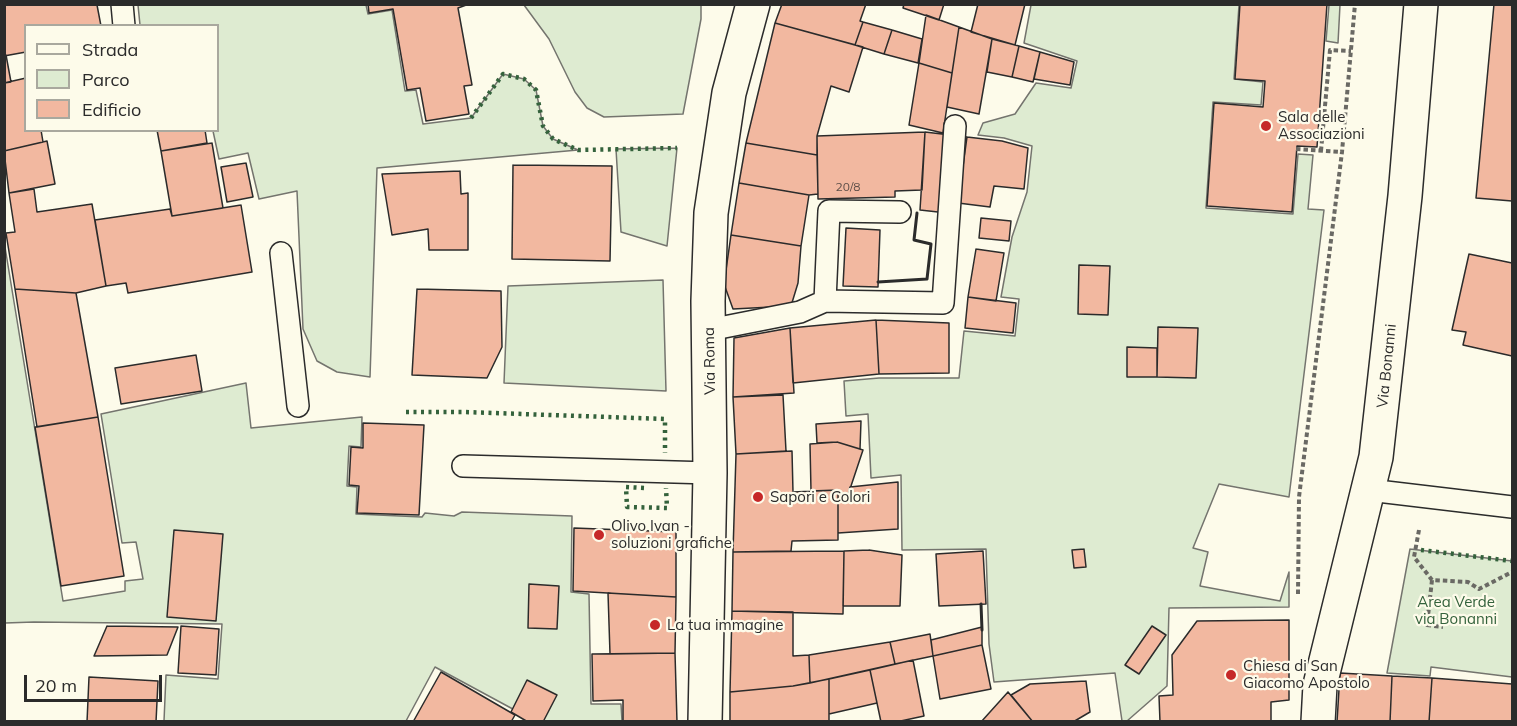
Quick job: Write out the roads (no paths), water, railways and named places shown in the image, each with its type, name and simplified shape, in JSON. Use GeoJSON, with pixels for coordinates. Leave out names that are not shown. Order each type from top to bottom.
{"type":"FeatureCollection","features":[{"type":"Feature","properties":{"kind":"main road","name":"Via Roma"},"geometry":{"type":"LineString","coordinates":[[705,722],[711,473],[709,330],[711,213],[729,93],[753,4]]}},
{"type":"Feature","properties":{"kind":"main road","name":"Via Bonanni"},"geometry":{"type":"LineString","coordinates":[[1318,722],[1320,685],[1376,457],[1398,267],[1421,4]]}},
{"type":"Feature","properties":{"kind":"lane"},"geometry":{"type":"LineString","coordinates":[[122,4],[124,24]]}},
{"type":"Feature","properties":{"kind":"lane"},"geometry":{"type":"LineString","coordinates":[[709,330],[800,312],[825,301],[943,303],[955,126]]}},
{"type":"Feature","properties":{"kind":"lane"},"geometry":{"type":"LineString","coordinates":[[825,301],[829,211],[900,212]]}},
{"type":"Feature","properties":{"kind":"lane"},"geometry":{"type":"LineString","coordinates":[[281,253],[298,406]]}},
{"type":"Feature","properties":{"kind":"lane"},"geometry":{"type":"LineString","coordinates":[[463,466],[711,473]]}},
{"type":"Feature","properties":{"kind":"lane"},"geometry":{"type":"LineString","coordinates":[[1369,490],[1512,507]]}},
{"type":"Feature","properties":{"kind":"place","name":"Sala delle Associazioni"},"geometry":{"type":"Point","coordinates":[1266,126]}},
{"type":"Feature","properties":{"kind":"place","name":"Sapori e Colori"},"geometry":{"type":"Point","coordinates":[758,497]}},
{"type":"Feature","properties":{"kind":"place","name":"Olivo Ivan - soluzioni grafiche"},"geometry":{"type":"Point","coordinates":[599,535]}},
{"type":"Feature","properties":{"kind":"place","name":"La tua immagine"},"geometry":{"type":"Point","coordinates":[655,625]}},
{"type":"Feature","properties":{"kind":"place","name":"Chiesa di San Giacomo Apostolo"},"geometry":{"type":"Point","coordinates":[1231,675]}},
{"type":"Feature","properties":{"kind":"park label","name":"Area Verde via Bonanni"},"geometry":{"type":"Point","coordinates":[1456,610]}}]}
